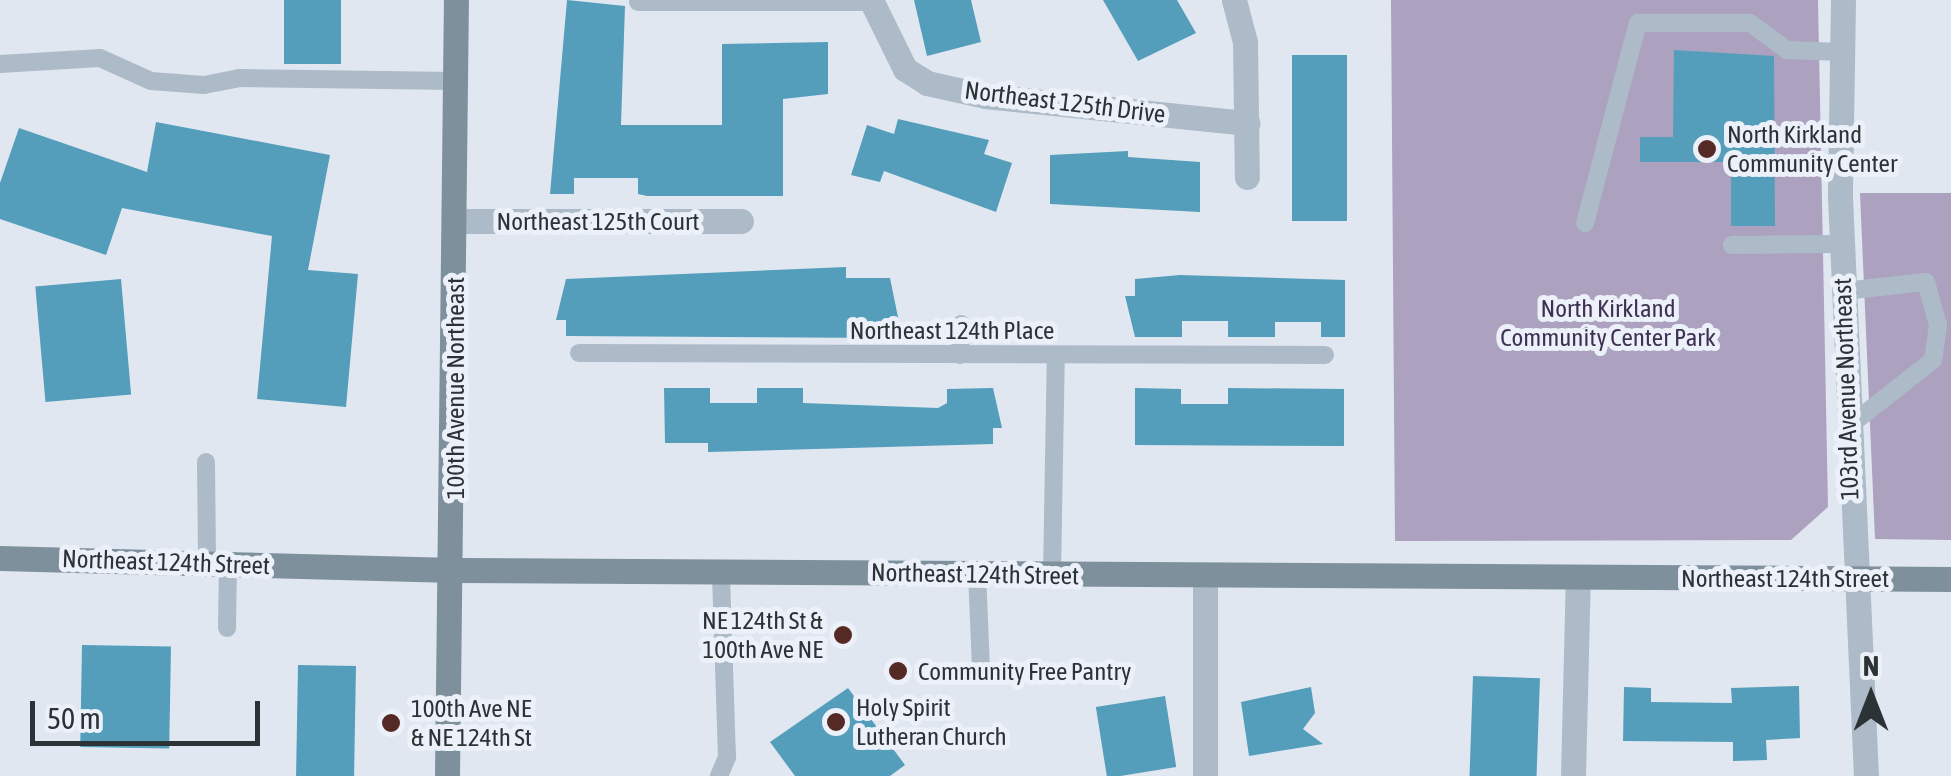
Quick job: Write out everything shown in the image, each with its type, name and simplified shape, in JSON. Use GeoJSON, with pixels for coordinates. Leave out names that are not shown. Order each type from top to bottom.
{"type":"FeatureCollection","features":[{"type":"Feature","properties":{"kind":"main road","name":"100th Avenue Northeast"},"geometry":{"type":"LineString","coordinates":[[447,776],[454,570],[456,0]]}},
{"type":"Feature","properties":{"kind":"main road","name":"Northeast 124th Street"},"geometry":{"type":"LineString","coordinates":[[0,558],[454,570],[1951,579]]}},
{"type":"Feature","properties":{"kind":"street"},"geometry":{"type":"LineString","coordinates":[[1234,0],[1245,42],[1247,177]]}},
{"type":"Feature","properties":{"kind":"street","name":"103rd Avenue Northeast"},"geometry":{"type":"LineString","coordinates":[[1844,0],[1842,244],[1852,576],[1865,642],[1866,776]]}},
{"type":"Feature","properties":{"kind":"street","name":"Northeast 125th Drive"},"geometry":{"type":"LineString","coordinates":[[871,1],[905,69],[927,83],[1248,123]]}},
{"type":"Feature","properties":{"kind":"street","name":"Northeast 125th Court"},"geometry":{"type":"LineString","coordinates":[[456,221],[741,221]]}},
{"type":"Feature","properties":{"kind":"street"},"geometry":{"type":"LineString","coordinates":[[1205,576],[1205,776]]}},
{"type":"Feature","properties":{"kind":"street"},"geometry":{"type":"LineString","coordinates":[[1573,776],[1578,578]]}},
{"type":"Feature","properties":{"kind":"lane"},"geometry":{"type":"LineString","coordinates":[[638,2],[871,1]]}},
{"type":"Feature","properties":{"kind":"lane"},"geometry":{"type":"LineString","coordinates":[[1585,223],[1638,23],[1750,23],[1788,50],[1842,52]]}},
{"type":"Feature","properties":{"kind":"lane"},"geometry":{"type":"LineString","coordinates":[[0,64],[100,58],[151,81],[204,85],[239,78],[456,81]]}},
{"type":"Feature","properties":{"kind":"lane"},"geometry":{"type":"LineString","coordinates":[[1732,246],[1842,244]]}},
{"type":"Feature","properties":{"kind":"lane"},"geometry":{"type":"LineString","coordinates":[[1844,291],[1926,282],[1938,324],[1933,360],[1848,427]]}},
{"type":"Feature","properties":{"kind":"lane"},"geometry":{"type":"LineString","coordinates":[[960,355],[962,324]]}},
{"type":"Feature","properties":{"kind":"lane","name":"Northeast 124th Place"},"geometry":{"type":"LineString","coordinates":[[579,353],[1325,355]]}},
{"type":"Feature","properties":{"kind":"lane"},"geometry":{"type":"LineString","coordinates":[[1052,575],[1056,355]]}},
{"type":"Feature","properties":{"kind":"lane"},"geometry":{"type":"LineString","coordinates":[[206,462],[227,628]]}},
{"type":"Feature","properties":{"kind":"lane"},"geometry":{"type":"LineString","coordinates":[[720,776],[727,757],[721,572]]}},
{"type":"Feature","properties":{"kind":"lane"},"geometry":{"type":"LineString","coordinates":[[977,574],[981,668]]}},
{"type":"Feature","properties":{"kind":"green space","name":"North Kirkland Community Center Park"},"geometry":{"type":"Polygon","coordinates":[[[1391,0],[1818,0],[1828,507],[1791,540],[1395,541],[1391,0]]]}},
{"type":"Feature","properties":{"kind":"green space"},"geometry":{"type":"Polygon","coordinates":[[[1860,193],[1951,193],[1951,540],[1875,539],[1860,193]]]}},
{"type":"Feature","properties":{"kind":"building"},"geometry":{"type":"Polygon","coordinates":[[[284,0],[341,0],[341,64],[284,64],[284,0]]]}},
{"type":"Feature","properties":{"kind":"building"},"geometry":{"type":"Polygon","coordinates":[[[567,0],[625,6],[621,125],[722,125],[722,44],[828,42],[828,94],[783,99],[783,196],[647,196],[638,194],[638,178],[574,178],[574,194],[550,194],[567,0]]]}},
{"type":"Feature","properties":{"kind":"building"},"geometry":{"type":"Polygon","coordinates":[[[914,0],[971,0],[981,42],[927,56],[914,0]]]}},
{"type":"Feature","properties":{"kind":"building"},"geometry":{"type":"Polygon","coordinates":[[[1103,0],[1177,0],[1196,33],[1138,61],[1103,0]]]}},
{"type":"Feature","properties":{"kind":"building","name":"North Kirkland Community Center"},"geometry":{"type":"Polygon","coordinates":[[[1674,50],[1774,56],[1775,226],[1731,226],[1731,162],[1640,162],[1640,137],[1673,137],[1674,50]]]}},
{"type":"Feature","properties":{"kind":"building"},"geometry":{"type":"Polygon","coordinates":[[[1292,55],[1347,55],[1347,221],[1292,221],[1292,55]]]}},
{"type":"Feature","properties":{"kind":"building"},"geometry":{"type":"Polygon","coordinates":[[[898,119],[989,140],[984,154],[1012,163],[996,212],[884,171],[880,182],[851,175],[867,125],[894,134],[898,119]]]}},
{"type":"Feature","properties":{"kind":"building"},"geometry":{"type":"Polygon","coordinates":[[[156,122],[330,155],[308,270],[358,274],[346,407],[257,399],[272,236],[122,208],[106,255],[0,219],[0,183],[19,128],[147,172],[156,122]]]}},
{"type":"Feature","properties":{"kind":"building"},"geometry":{"type":"Polygon","coordinates":[[[1128,151],[1128,157],[1200,162],[1200,212],[1050,204],[1050,155],[1128,151]]]}},
{"type":"Feature","properties":{"kind":"building"},"geometry":{"type":"Polygon","coordinates":[[[846,267],[846,278],[890,278],[899,322],[889,322],[889,338],[566,336],[566,320],[556,320],[566,279],[846,267]]]}},
{"type":"Feature","properties":{"kind":"building"},"geometry":{"type":"Polygon","coordinates":[[[1180,275],[1345,280],[1345,337],[1321,337],[1321,322],[1275,322],[1275,337],[1228,337],[1228,321],[1182,321],[1182,337],[1135,337],[1125,296],[1135,296],[1135,279],[1180,275]]]}},
{"type":"Feature","properties":{"kind":"building"},"geometry":{"type":"Polygon","coordinates":[[[121,279],[131,395],[45,402],[35,286],[121,279]]]}},
{"type":"Feature","properties":{"kind":"building"},"geometry":{"type":"Polygon","coordinates":[[[664,388],[710,388],[710,403],[757,403],[757,388],[803,388],[803,403],[938,408],[947,403],[947,389],[993,388],[1002,428],[993,428],[993,444],[708,452],[708,443],[665,443],[664,388]]]}},
{"type":"Feature","properties":{"kind":"building"},"geometry":{"type":"Polygon","coordinates":[[[1135,388],[1181,389],[1181,404],[1228,404],[1228,388],[1344,389],[1344,446],[1135,445],[1135,388]]]}},
{"type":"Feature","properties":{"kind":"building"},"geometry":{"type":"Polygon","coordinates":[[[82,645],[171,647],[169,749],[80,747],[82,645]]]}},
{"type":"Feature","properties":{"kind":"building"},"geometry":{"type":"Polygon","coordinates":[[[298,665],[356,666],[354,776],[296,776],[298,665]]]}},
{"type":"Feature","properties":{"kind":"building"},"geometry":{"type":"Polygon","coordinates":[[[1473,676],[1540,678],[1537,776],[1470,776],[1473,676]]]}},
{"type":"Feature","properties":{"kind":"building"},"geometry":{"type":"Polygon","coordinates":[[[1799,686],[1800,738],[1766,740],[1767,760],[1733,761],[1733,742],[1623,741],[1624,687],[1651,688],[1651,702],[1732,703],[1731,688],[1799,686]]]}},
{"type":"Feature","properties":{"kind":"building"},"geometry":{"type":"Polygon","coordinates":[[[1311,687],[1315,713],[1303,729],[1323,744],[1249,756],[1241,702],[1311,687]]]}},
{"type":"Feature","properties":{"kind":"building","name":"Holy Spirit Lutheran Church"},"geometry":{"type":"Polygon","coordinates":[[[848,688],[905,765],[890,776],[795,776],[770,742],[848,688]]]}},
{"type":"Feature","properties":{"kind":"building"},"geometry":{"type":"Polygon","coordinates":[[[1165,696],[1176,767],[1107,776],[1096,707],[1165,696]]]}},
{"type":"Feature","properties":{"kind":"place","name":"North Kirkland Community Center"},"geometry":{"type":"Point","coordinates":[1707,149]}},
{"type":"Feature","properties":{"kind":"place","name":"NE 124th St & 100th Ave NE"},"geometry":{"type":"Point","coordinates":[843,635]}},
{"type":"Feature","properties":{"kind":"place","name":"Community Free Pantry"},"geometry":{"type":"Point","coordinates":[898,671]}},
{"type":"Feature","properties":{"kind":"place","name":"Holy Spirit Lutheran Church"},"geometry":{"type":"Point","coordinates":[836,722]}},
{"type":"Feature","properties":{"kind":"place","name":"100th Ave NE & NE 124th St"},"geometry":{"type":"Point","coordinates":[391,723]}}]}
